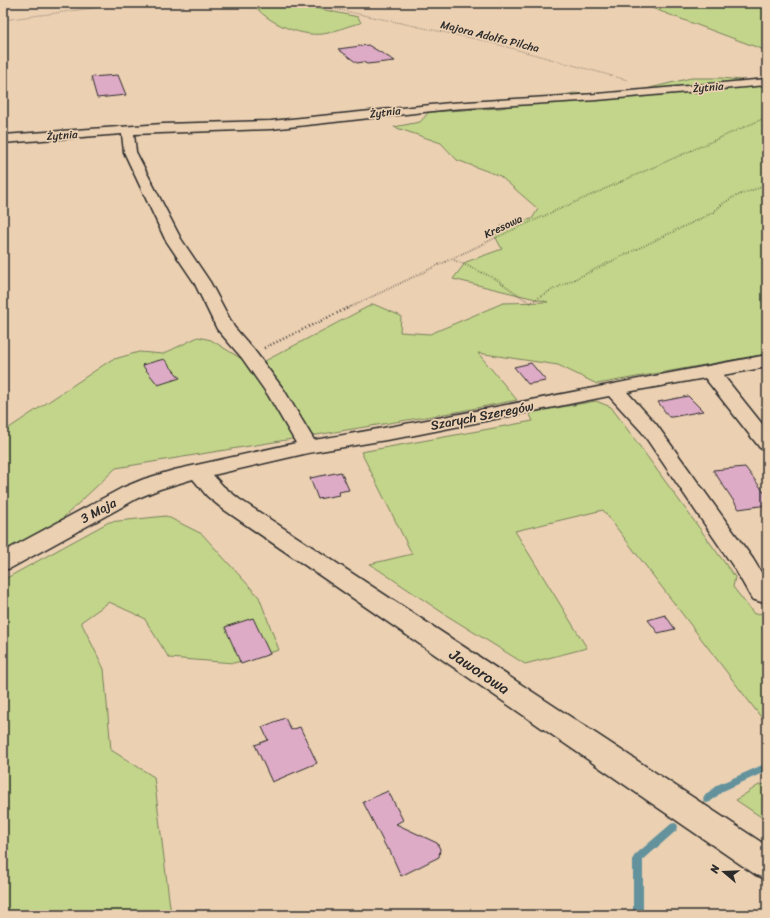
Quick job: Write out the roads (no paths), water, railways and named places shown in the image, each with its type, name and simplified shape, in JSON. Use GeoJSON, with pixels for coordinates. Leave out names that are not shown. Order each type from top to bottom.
{"type":"FeatureCollection","features":[{"type":"Feature","properties":{"kind":"street","name":"Żytnia"},"geometry":{"type":"LineString","coordinates":[[3,139],[163,128],[271,125],[451,106],[597,97],[767,82]]}},
{"type":"Feature","properties":{"kind":"street"},"geometry":{"type":"LineString","coordinates":[[128,131],[130,152],[173,239],[202,282],[226,329],[248,354],[277,394],[308,447]]}},
{"type":"Feature","properties":{"kind":"street","name":"Szarych Szeregów"},"geometry":{"type":"LineString","coordinates":[[198,472],[308,447],[418,428],[614,389],[767,361]]}},
{"type":"Feature","properties":{"kind":"street"},"geometry":{"type":"LineString","coordinates":[[710,371],[767,444]]}},
{"type":"Feature","properties":{"kind":"street"},"geometry":{"type":"LineString","coordinates":[[614,389],[648,428],[745,564],[761,593]]}},
{"type":"Feature","properties":{"kind":"street","name":"3 Maja"},"geometry":{"type":"LineString","coordinates":[[3,562],[130,493],[152,484],[198,472]]}},
{"type":"Feature","properties":{"kind":"street","name":"Jaworowa"},"geometry":{"type":"LineString","coordinates":[[198,472],[215,491],[231,504],[767,864]]}},
{"type":"Feature","properties":{"kind":"waterway"},"geometry":{"type":"LineString","coordinates":[[707,799],[720,788],[767,767]]}},
{"type":"Feature","properties":{"kind":"waterway"},"geometry":{"type":"LineString","coordinates":[[635,915],[638,910],[638,858],[674,827]]}}]}
